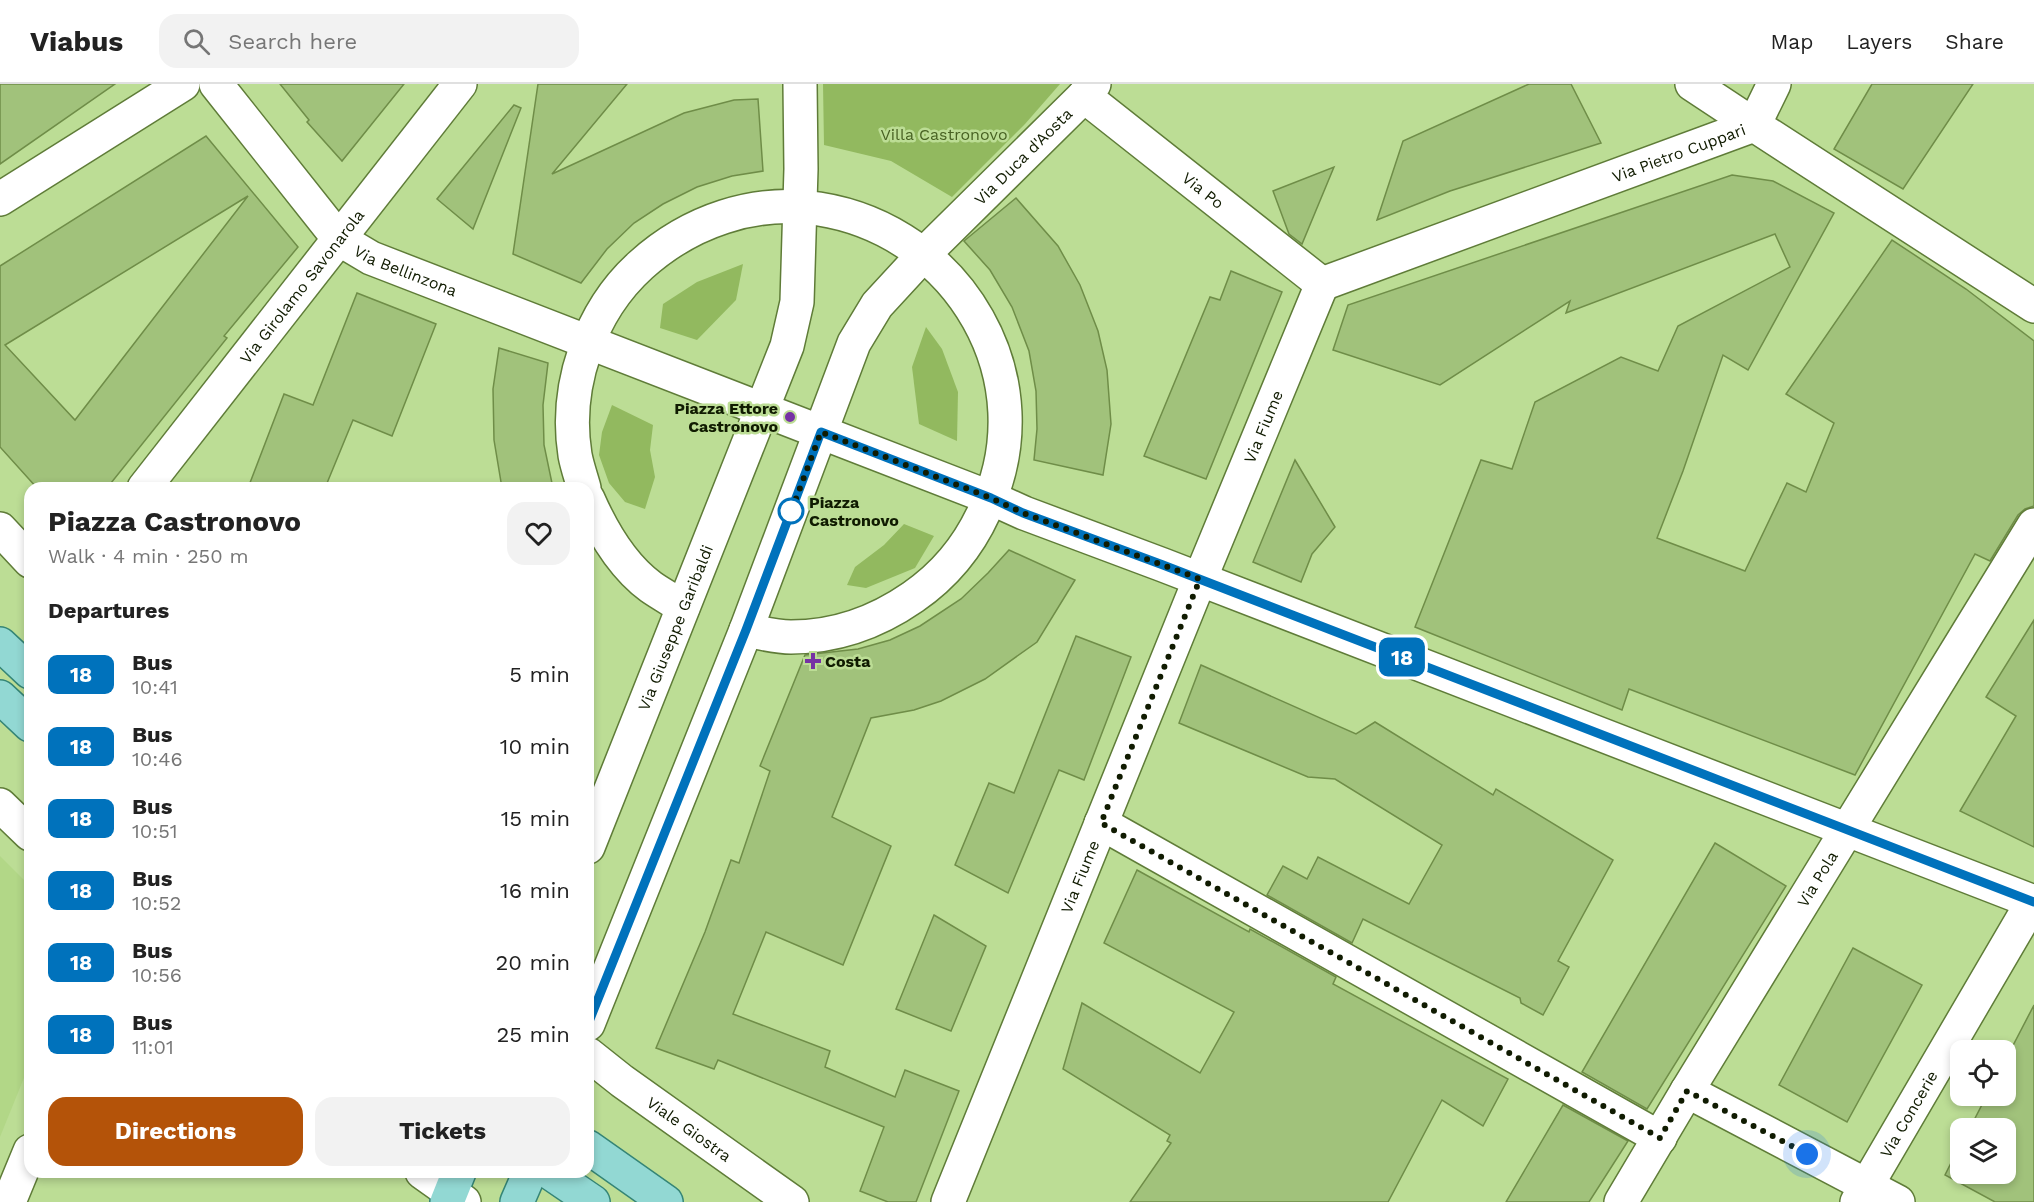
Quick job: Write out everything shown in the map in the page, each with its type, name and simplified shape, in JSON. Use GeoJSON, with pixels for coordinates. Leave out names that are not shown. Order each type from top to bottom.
{"type":"FeatureCollection","features":[{"type":"Feature","properties":{"kind":"main road"},"geometry":{"type":"LineString","coordinates":[[0,644],[24,666]]}},
{"type":"Feature","properties":{"kind":"main road"},"geometry":{"type":"LineString","coordinates":[[0,697],[24,719]]}},
{"type":"Feature","properties":{"kind":"main road"},"geometry":{"type":"LineString","coordinates":[[594,1151],[666,1202]]}},
{"type":"Feature","properties":{"kind":"main road"},"geometry":{"type":"LineString","coordinates":[[517,1202],[527,1178]]}},
{"type":"Feature","properties":{"kind":"main road"},"geometry":{"type":"LineString","coordinates":[[558,1178],[593,1202]]}},
{"type":"Feature","properties":{"kind":"street"},"geometry":{"type":"LineString","coordinates":[[0,199],[183,84]]}},
{"type":"Feature","properties":{"kind":"street","name":"Via Bellinzona"},"geometry":{"type":"LineString","coordinates":[[216,84],[339,238],[371,258],[991,498],[1023,513],[1200,579],[2033,901]]}},
{"type":"Feature","properties":{"kind":"street","name":"Via Girolamo Savonarola"},"geometry":{"type":"LineString","coordinates":[[149,482],[460,84]]}},
{"type":"Feature","properties":{"kind":"street","name":"Via Giuseppe Garibaldi"},"geometry":{"type":"LineString","coordinates":[[594,832],[787,346],[797,302],[801,169],[800,84]]}},
{"type":"Feature","properties":{"kind":"street"},"geometry":{"type":"LineString","coordinates":[[1692,84],[1754,125],[1774,84]]}},
{"type":"Feature","properties":{"kind":"street","name":"Via Duca d'Aosta"},"geometry":{"type":"LineString","coordinates":[[821,432],[854,343],[877,305],[924,254],[1089,90]]}},
{"type":"Feature","properties":{"kind":"street","name":"Via Po"},"geometry":{"type":"LineString","coordinates":[[1089,90],[1322,284]]}},
{"type":"Feature","properties":{"kind":"street","name":"Via Pietro Cuppari"},"geometry":{"type":"LineString","coordinates":[[1322,284],[1754,125],[2034,306]]}},
{"type":"Feature","properties":{"kind":"street"},"geometry":{"type":"LineString","coordinates":[[582,482],[575,455],[573,417],[577,379],[587,343],[605,308],[628,277],[664,246],[689,231],[724,216],[762,207],[800,206],[845,213],[886,230],[924,254],[949,277],[970,304],[986,333],[998,365],[1004,399],[1005,432],[1001,466],[991,498],[975,531],[954,562],[927,588],[896,609],[863,624],[826,634],[790,637],[746,630]]}},
{"type":"Feature","properties":{"kind":"street","name":"Via Fiume"},"geometry":{"type":"LineString","coordinates":[[948,1202],[1322,284]]}},
{"type":"Feature","properties":{"kind":"street"},"geometry":{"type":"LineString","coordinates":[[594,1009],[746,630],[821,432]]}},
{"type":"Feature","properties":{"kind":"street"},"geometry":{"type":"LineString","coordinates":[[594,512],[622,559],[649,586],[683,607]]}},
{"type":"Feature","properties":{"kind":"street","name":"Via Pola"},"geometry":{"type":"LineString","coordinates":[[1621,1202],[2034,525]]}},
{"type":"Feature","properties":{"kind":"street"},"geometry":{"type":"LineString","coordinates":[[0,529],[24,555]]}},
{"type":"Feature","properties":{"kind":"street"},"geometry":{"type":"LineString","coordinates":[[0,805],[24,828]]}},
{"type":"Feature","properties":{"kind":"street"},"geometry":{"type":"LineString","coordinates":[[1101,823],[1660,1138]]}},
{"type":"Feature","properties":{"kind":"street","name":"Via Concerie"},"geometry":{"type":"LineString","coordinates":[[1862,1194],[2033,901]]}},
{"type":"Feature","properties":{"kind":"street","name":"Viale Giostra"},"geometry":{"type":"LineString","coordinates":[[594,1059],[792,1202]]}},
{"type":"Feature","properties":{"kind":"street"},"geometry":{"type":"LineString","coordinates":[[1687,1091],[1862,1194],[1898,1202]]}},
{"type":"Feature","properties":{"kind":"street"},"geometry":{"type":"LineString","coordinates":[[9,1202],[24,1166]]}},
{"type":"Feature","properties":{"kind":"street"},"geometry":{"type":"LineString","coordinates":[[432,1178],[455,1192]]}},
{"type":"Feature","properties":{"kind":"shaded area"},"geometry":{"type":"Polygon","coordinates":[[[0,856],[24,880],[24,1078],[0,1137],[0,856]]]}},
{"type":"Feature","properties":{"kind":"green space","name":"Villa Castronovo"},"geometry":{"type":"Polygon","coordinates":[[[823,84],[1060,84],[1025,124],[952,197],[891,161],[824,145],[823,84]]]}},
{"type":"Feature","properties":{"kind":"green space"},"geometry":{"type":"Polygon","coordinates":[[[743,264],[736,300],[697,340],[660,328],[663,304],[697,282],[743,264]]]}},
{"type":"Feature","properties":{"kind":"green space"},"geometry":{"type":"Polygon","coordinates":[[[926,327],[942,349],[958,392],[957,441],[919,424],[912,367],[926,327]]]}},
{"type":"Feature","properties":{"kind":"green space"},"geometry":{"type":"Polygon","coordinates":[[[612,405],[653,425],[650,450],[655,477],[645,509],[625,502],[609,483],[599,455],[602,432],[612,405]]]}},
{"type":"Feature","properties":{"kind":"green space"},"geometry":{"type":"Polygon","coordinates":[[[904,524],[934,536],[915,568],[866,588],[847,585],[855,567],[884,545],[904,524]]]}},
{"type":"Feature","properties":{"kind":"building"},"geometry":{"type":"Polygon","coordinates":[[[0,84],[115,84],[0,164],[0,84]]]}},
{"type":"Feature","properties":{"kind":"building"},"geometry":{"type":"Polygon","coordinates":[[[280,84],[404,84],[342,161],[307,122],[309,120],[280,84]]]}},
{"type":"Feature","properties":{"kind":"building"},"geometry":{"type":"Polygon","coordinates":[[[538,84],[627,84],[552,174],[684,113],[734,100],[758,99],[763,171],[732,176],[697,187],[663,204],[634,223],[607,249],[581,283],[513,254],[538,84]]]}},
{"type":"Feature","properties":{"kind":"building"},"geometry":{"type":"Polygon","coordinates":[[[1529,84],[1571,84],[1601,143],[1450,191],[1377,220],[1403,141],[1529,84]]]}},
{"type":"Feature","properties":{"kind":"building"},"geometry":{"type":"Polygon","coordinates":[[[1872,84],[1973,84],[1903,189],[1834,149],[1872,84]]]}},
{"type":"Feature","properties":{"kind":"building"},"geometry":{"type":"Polygon","coordinates":[[[514,105],[521,108],[473,229],[437,199],[514,105]]]}},
{"type":"Feature","properties":{"kind":"building"},"geometry":{"type":"Polygon","coordinates":[[[206,136],[298,247],[224,336],[227,338],[112,482],[32,482],[0,447],[0,266],[206,136]],[[248,196],[5,345],[75,420],[248,196]]]}},
{"type":"Feature","properties":{"kind":"building"},"geometry":{"type":"Polygon","coordinates":[[[1334,167],[1302,244],[1289,234],[1273,191],[1334,167]]]}},
{"type":"Feature","properties":{"kind":"building"},"geometry":{"type":"Polygon","coordinates":[[[1732,175],[1773,181],[1834,213],[1748,370],[1723,355],[1657,538],[1745,571],[1787,483],[1806,492],[1834,423],[1786,394],[1892,240],[1966,289],[2034,341],[2034,506],[2018,515],[1990,561],[1975,554],[1855,775],[1629,689],[1622,710],[1415,627],[1481,460],[1512,469],[1535,402],[1621,357],[1658,371],[1678,326],[1790,267],[1775,234],[1566,313],[1570,301],[1440,385],[1333,350],[1348,305],[1732,175]]]}},
{"type":"Feature","properties":{"kind":"building"},"geometry":{"type":"Polygon","coordinates":[[[1016,198],[1058,246],[1080,285],[1098,331],[1107,370],[1111,424],[1103,475],[1034,460],[1037,429],[1036,391],[1029,351],[1012,307],[990,270],[964,241],[1016,198]]]}},
{"type":"Feature","properties":{"kind":"building"},"geometry":{"type":"Polygon","coordinates":[[[1231,271],[1282,292],[1206,479],[1144,456],[1210,297],[1220,300],[1231,271]]]}},
{"type":"Feature","properties":{"kind":"building"},"geometry":{"type":"Polygon","coordinates":[[[357,293],[436,324],[392,436],[353,420],[327,482],[250,482],[284,394],[313,405],[357,293]]]}},
{"type":"Feature","properties":{"kind":"building"},"geometry":{"type":"Polygon","coordinates":[[[499,348],[548,363],[543,405],[544,445],[552,482],[501,482],[494,440],[493,389],[499,348]]]}},
{"type":"Feature","properties":{"kind":"building"},"geometry":{"type":"Polygon","coordinates":[[[1295,460],[1335,527],[1312,554],[1301,582],[1253,562],[1295,460]]]}},
{"type":"Feature","properties":{"kind":"building"},"geometry":{"type":"Polygon","coordinates":[[[1009,550],[1075,580],[1037,642],[985,679],[941,701],[914,710],[871,718],[832,817],[891,846],[843,965],[766,932],[733,1014],[830,1051],[825,1067],[895,1097],[905,1070],[959,1091],[916,1202],[888,1202],[860,1191],[884,1127],[718,1060],[714,1069],[656,1048],[705,932],[731,860],[739,863],[770,771],[760,766],[805,655],[858,649],[890,640],[920,626],[961,599],[1009,550]]]}},
{"type":"Feature","properties":{"kind":"building"},"geometry":{"type":"Polygon","coordinates":[[[2034,620],[2034,847],[1960,811],[2016,716],[1986,697],[2034,620]]]}},
{"type":"Feature","properties":{"kind":"building"},"geometry":{"type":"Polygon","coordinates":[[[1076,636],[1131,657],[1084,780],[1059,770],[1008,893],[955,865],[989,783],[1014,793],[1076,636]]]}},
{"type":"Feature","properties":{"kind":"building"},"geometry":{"type":"Polygon","coordinates":[[[1201,665],[1356,734],[1375,722],[1493,795],[1496,789],[1613,860],[1558,961],[1569,967],[1543,1015],[1521,1003],[1520,998],[1363,919],[1352,943],[1267,895],[1283,866],[1307,879],[1318,857],[1409,904],[1442,845],[1335,779],[1308,777],[1179,723],[1201,665]]]}},
{"type":"Feature","properties":{"kind":"building"},"geometry":{"type":"Polygon","coordinates":[[[1715,843],[1786,886],[1647,1109],[1582,1072],[1715,843]]]}},
{"type":"Feature","properties":{"kind":"building"},"geometry":{"type":"Polygon","coordinates":[[[1137,870],[1336,977],[1333,984],[1508,1079],[1483,1126],[1442,1100],[1388,1202],[1130,1202],[1171,1143],[1167,1141],[1170,1135],[1063,1069],[1082,1003],[1200,1073],[1234,1012],[1104,943],[1137,870]]]}},
{"type":"Feature","properties":{"kind":"building"},"geometry":{"type":"Polygon","coordinates":[[[934,915],[986,946],[951,1031],[896,1009],[934,915]]]}},
{"type":"Feature","properties":{"kind":"building"},"geometry":{"type":"Polygon","coordinates":[[[1853,948],[1922,985],[1847,1122],[1779,1085],[1853,948]]]}},
{"type":"Feature","properties":{"kind":"building"},"geometry":{"type":"Polygon","coordinates":[[[2034,1005],[2034,1202],[1995,1202],[1962,1184],[2016,1184],[2016,1118],[1975,1118],[1981,1106],[2016,1106],[2016,1040],[2034,1005]]]}},
{"type":"Feature","properties":{"kind":"building"},"geometry":{"type":"Polygon","coordinates":[[[1563,1105],[1628,1141],[1589,1202],[1506,1202],[1563,1105]]]}},
{"type":"Feature","properties":{"kind":"building"},"geometry":{"type":"Polygon","coordinates":[[[1950,1165],[1950,1178],[1945,1175],[1950,1165]]]}},
{"type":"Feature","properties":{"kind":"bus line","name":"18"},"geometry":{"type":"LineString","coordinates":[[594,1009],[746,630],[821,432],[991,498],[1023,513],[2034,902]]}},
{"type":"Feature","properties":{"kind":"place","name":"Piazza Ettore Castronovo"},"geometry":{"type":"Point","coordinates":[790,417]}},
{"type":"Feature","properties":{"kind":"place","name":"Piazza Castronovo"},"geometry":{"type":"Point","coordinates":[791,511]}},
{"type":"Feature","properties":{"kind":"place","name":"Costa"},"geometry":{"type":"Point","coordinates":[813,661]}},
{"type":"Feature","properties":{"kind":"route"},"geometry":{"type":"LineString","coordinates":[[791,511],[788,520],[821,432],[991,498],[1023,513],[1200,579],[1101,823],[1660,1138],[1687,1091],[1807,1154]]}}]}
